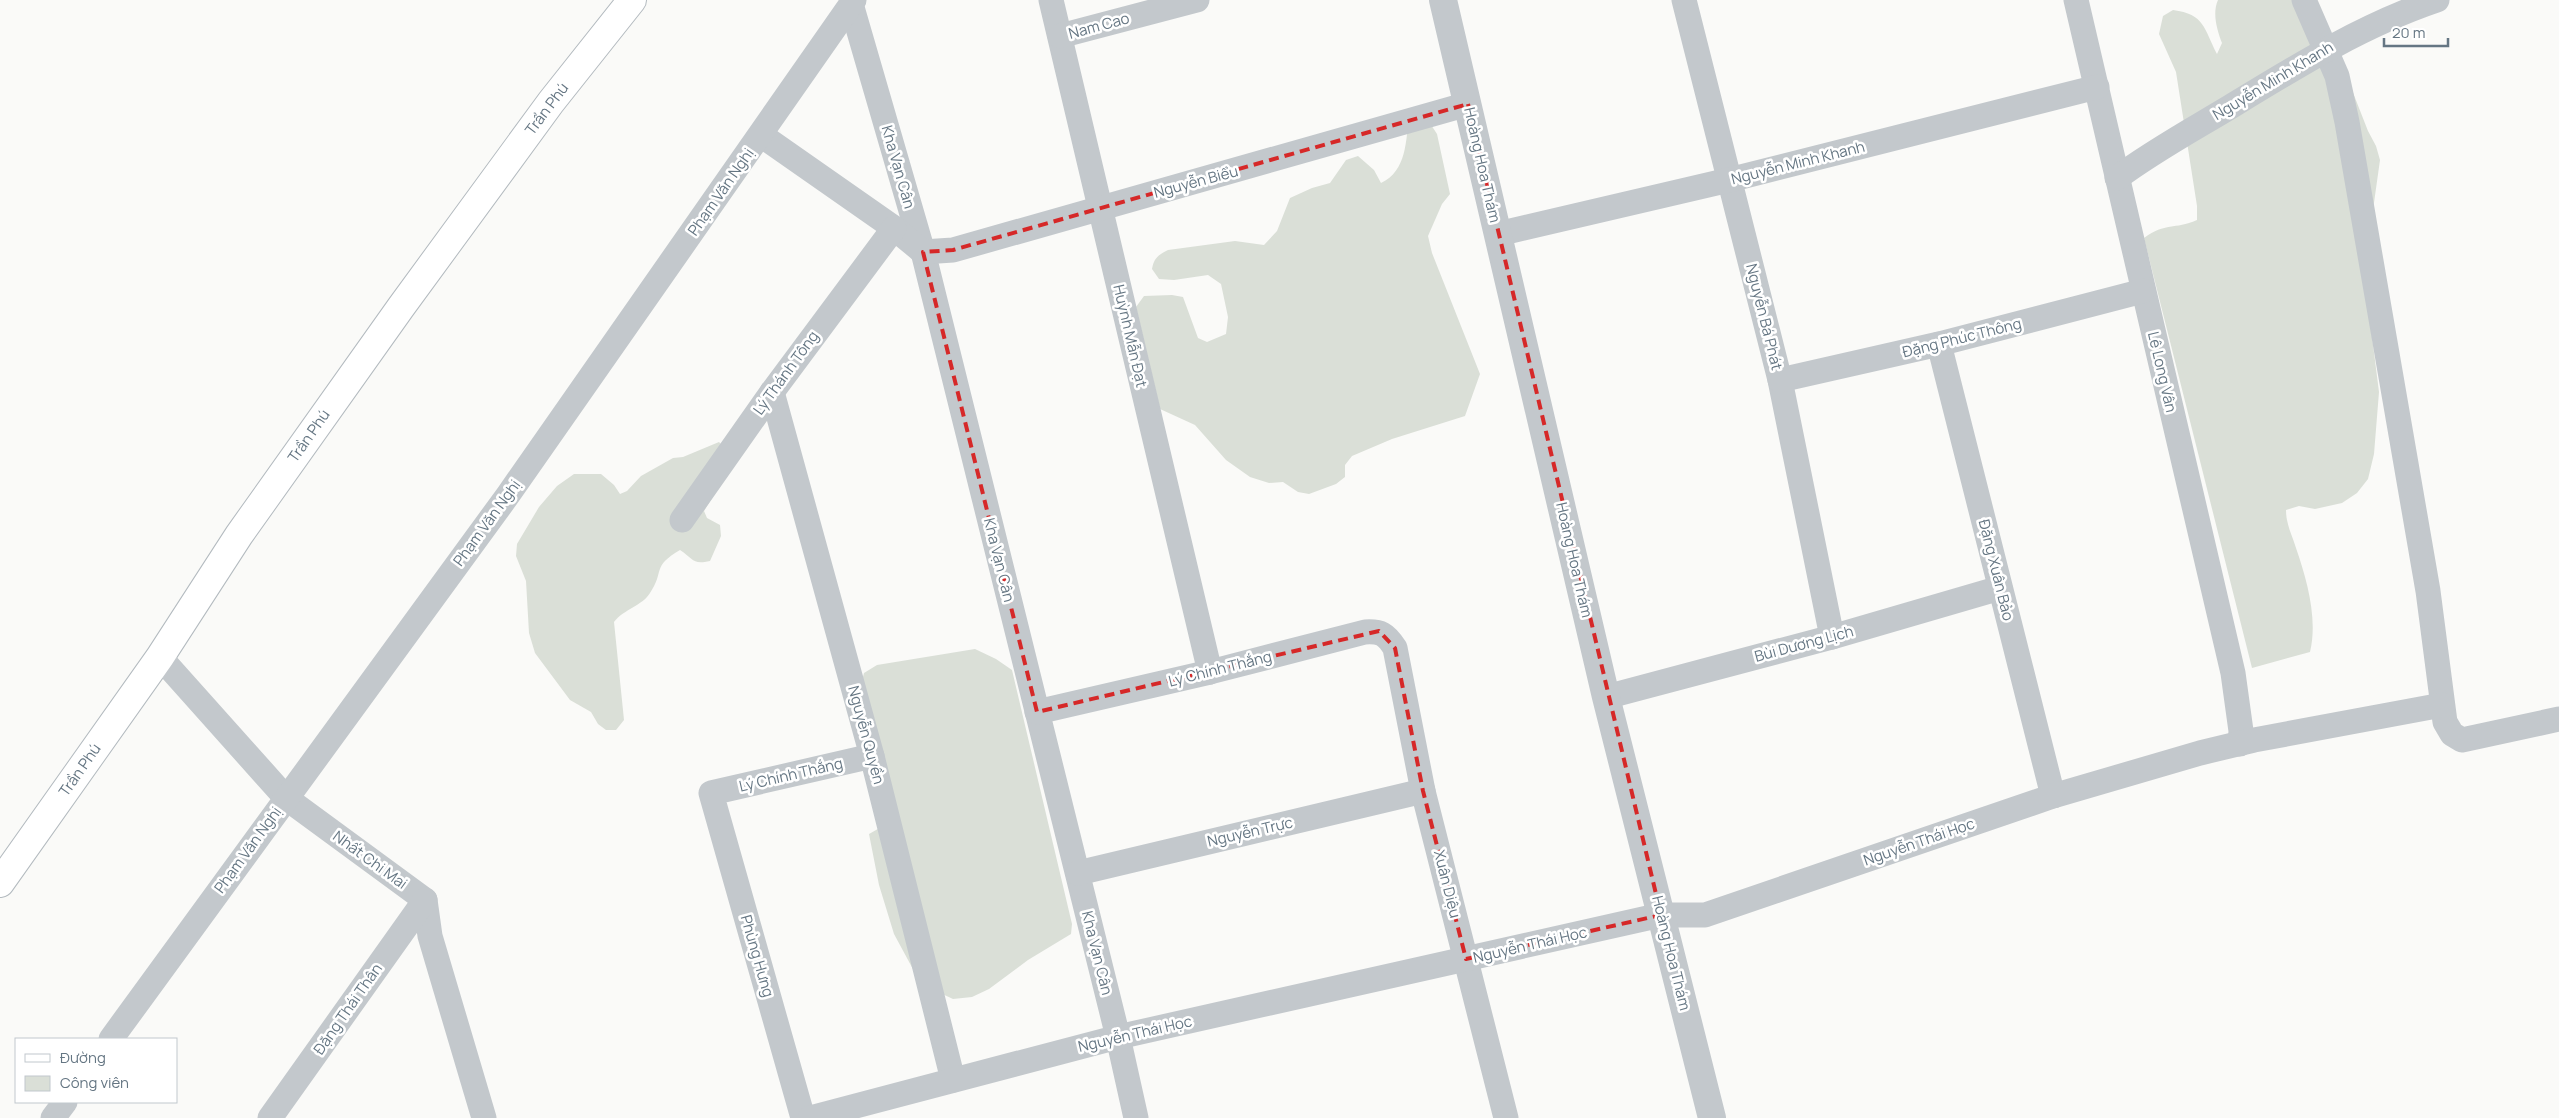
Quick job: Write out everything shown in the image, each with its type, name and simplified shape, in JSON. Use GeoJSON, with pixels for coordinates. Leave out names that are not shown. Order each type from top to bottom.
{"type":"FeatureCollection","features":[{"type":"Feature","properties":{"kind":"main road","name":"Trần Phú"},"geometry":{"type":"LineString","coordinates":[[0,883],[160,657],[239,534],[400,307],[545,110],[632,0]]}},
{"type":"Feature","properties":{"kind":"street","name":"Huỳnh Mẫn Đạt"},"geometry":{"type":"LineString","coordinates":[[1051,0],[1210,672]]}},
{"type":"Feature","properties":{"kind":"street","name":"Nam Cao"},"geometry":{"type":"LineString","coordinates":[[1060,36],[1197,0]]}},
{"type":"Feature","properties":{"kind":"street","name":"Hoàng Hoa Thám"},"geometry":{"type":"LineString","coordinates":[[1443,0],[1606,697],[1712,1118]]}},
{"type":"Feature","properties":{"kind":"street","name":"Nguyễn Bá Phát"},"geometry":{"type":"LineString","coordinates":[[1684,0],[1780,380],[1832,638]]}},
{"type":"Feature","properties":{"kind":"street","name":"Lê Long Vân"},"geometry":{"type":"LineString","coordinates":[[2076,0],[2233,673],[2241,731],[2240,744]]}},
{"type":"Feature","properties":{"kind":"street"},"geometry":{"type":"LineString","coordinates":[[2304,0],[2337,76],[2347,122],[2428,591],[2445,722],[2452,734],[2462,740],[2559,719]]}},
{"type":"Feature","properties":{"kind":"street","name":"Nguyễn Minh Khanh"},"geometry":{"type":"LineString","coordinates":[[2118,178],[2150,154],[2324,49],[2404,11],[2437,0]]}},
{"type":"Feature","properties":{"kind":"street","name":"Phạm Văn Nghị"},"geometry":{"type":"LineString","coordinates":[[111,1038],[508,495],[853,2]]}},
{"type":"Feature","properties":{"kind":"street","name":"Kha Vạn Cân"},"geometry":{"type":"LineString","coordinates":[[853,2],[923,252],[1078,873],[1136,1118]]}},
{"type":"Feature","properties":{"kind":"street","name":"Nguyễn Minh Khanh"},"geometry":{"type":"LineString","coordinates":[[1498,234],[1729,180],[2097,88]]}},
{"type":"Feature","properties":{"kind":"street","name":"Nguyễn Biểu"},"geometry":{"type":"LineString","coordinates":[[923,252],[953,250],[1468,104]]}},
{"type":"Feature","properties":{"kind":"street"},"geometry":{"type":"LineString","coordinates":[[761,135],[894,228],[923,252]]}},
{"type":"Feature","properties":{"kind":"street","name":"Lý Thánh Tông"},"geometry":{"type":"LineString","coordinates":[[682,520],[772,392],[894,228]]}},
{"type":"Feature","properties":{"kind":"street","name":"Đặng Phúc Thông"},"geometry":{"type":"LineString","coordinates":[[1780,380],[1939,344],[2143,291]]}},
{"type":"Feature","properties":{"kind":"street","name":"Đặng Xuân Bảo"},"geometry":{"type":"LineString","coordinates":[[1939,344],[2053,796]]}},
{"type":"Feature","properties":{"kind":"street","name":"Nguyễn Quyền"},"geometry":{"type":"LineString","coordinates":[[772,392],[872,756],[953,1080]]}},
{"type":"Feature","properties":{"kind":"street","name":"Bùi Dương Lịch"},"geometry":{"type":"LineString","coordinates":[[1606,697],[1832,638],[2000,588]]}},
{"type":"Feature","properties":{"kind":"street","name":"Lý Chính Thắng"},"geometry":{"type":"LineString","coordinates":[[1037,712],[1210,672],[1365,632],[1379,631],[1388,637],[1395,648]]}},
{"type":"Feature","properties":{"kind":"street","name":"Xuân Diệu"},"geometry":{"type":"LineString","coordinates":[[1395,648],[1423,790],[1506,1118]]}},
{"type":"Feature","properties":{"kind":"street","name":"Nhất Chi Mai"},"geometry":{"type":"LineString","coordinates":[[160,657],[286,798],[425,900]]}},
{"type":"Feature","properties":{"kind":"street","name":"Nguyễn Thái Học"},"geometry":{"type":"LineString","coordinates":[[810,1118],[1118,1037],[1661,915],[1705,915],[2053,796],[2200,753],[2442,705]]}},
{"type":"Feature","properties":{"kind":"street","name":"Lý Chính Thắng"},"geometry":{"type":"LineString","coordinates":[[710,793],[872,756]]}},
{"type":"Feature","properties":{"kind":"street","name":"Nguyễn Trực"},"geometry":{"type":"LineString","coordinates":[[1078,873],[1423,790]]}},
{"type":"Feature","properties":{"kind":"street","name":"Phùng Hưng"},"geometry":{"type":"LineString","coordinates":[[710,793],[803,1118]]}},
{"type":"Feature","properties":{"kind":"street"},"geometry":{"type":"LineString","coordinates":[[425,900],[430,936],[484,1118]]}},
{"type":"Feature","properties":{"kind":"street","name":"Đặng Thái Thân"},"geometry":{"type":"LineString","coordinates":[[270,1118],[425,900]]}},
{"type":"Feature","properties":{"kind":"street"},"geometry":{"type":"LineString","coordinates":[[54,1118],[64,1103]]}},
{"type":"Feature","properties":{"kind":"highlighted area"},"geometry":{"type":"Polygon","coordinates":[[[1468,104],[1661,915],[1466,959],[1423,791],[1395,648],[1379,631],[1037,712],[923,252],[953,250],[1468,104]]]}},
{"type":"Feature","properties":{"kind":"green space"},"geometry":{"type":"Polygon","coordinates":[[[2218,0],[2306,0],[2350,85],[2380,160],[2364,274],[2379,392],[2374,454],[2368,479],[2357,493],[2342,503],[2315,509],[2299,506],[2286,510],[2288,525],[2304,573],[2310,600],[2313,626],[2310,652],[2252,668],[2144,238],[2158,230],[2197,220],[2197,206],[2176,72],[2159,34],[2163,16],[2173,10],[2184,12],[2198,19],[2206,30],[2217,54],[2222,43],[2215,16],[2218,0]]]}},
{"type":"Feature","properties":{"kind":"green space"},"geometry":{"type":"Polygon","coordinates":[[[1420,108],[1437,134],[1450,194],[1442,204],[1428,236],[1432,253],[1480,374],[1465,416],[1392,439],[1352,456],[1345,465],[1345,477],[1336,484],[1309,494],[1298,492],[1283,482],[1269,483],[1250,477],[1226,460],[1195,425],[1160,409],[1136,307],[1144,296],[1172,295],[1183,297],[1198,338],[1207,342],[1226,334],[1228,317],[1221,284],[1208,275],[1174,280],[1159,279],[1152,269],[1155,259],[1168,250],[1235,241],[1264,245],[1277,231],[1290,198],[1312,188],[1330,183],[1346,160],[1358,156],[1374,170],[1381,183],[1390,178],[1396,171],[1404,154],[1409,115],[1420,108]]]}},
{"type":"Feature","properties":{"kind":"green space"},"geometry":{"type":"Polygon","coordinates":[[[719,442],[736,459],[704,511],[707,518],[720,525],[721,536],[710,561],[696,562],[680,550],[671,556],[662,565],[654,586],[647,597],[614,622],[624,720],[616,730],[606,730],[598,724],[591,712],[570,700],[535,653],[529,633],[526,581],[516,556],[517,544],[539,507],[557,486],[574,474],[601,474],[614,485],[620,494],[627,491],[641,476],[673,458],[683,457],[719,442]]]}},
{"type":"Feature","properties":{"kind":"green space"},"geometry":{"type":"Polygon","coordinates":[[[975,649],[996,659],[1012,670],[1072,924],[1071,934],[1028,960],[989,989],[972,997],[953,999],[921,984],[894,934],[879,885],[869,834],[899,817],[860,688],[864,673],[877,665],[975,649]]]}}]}
